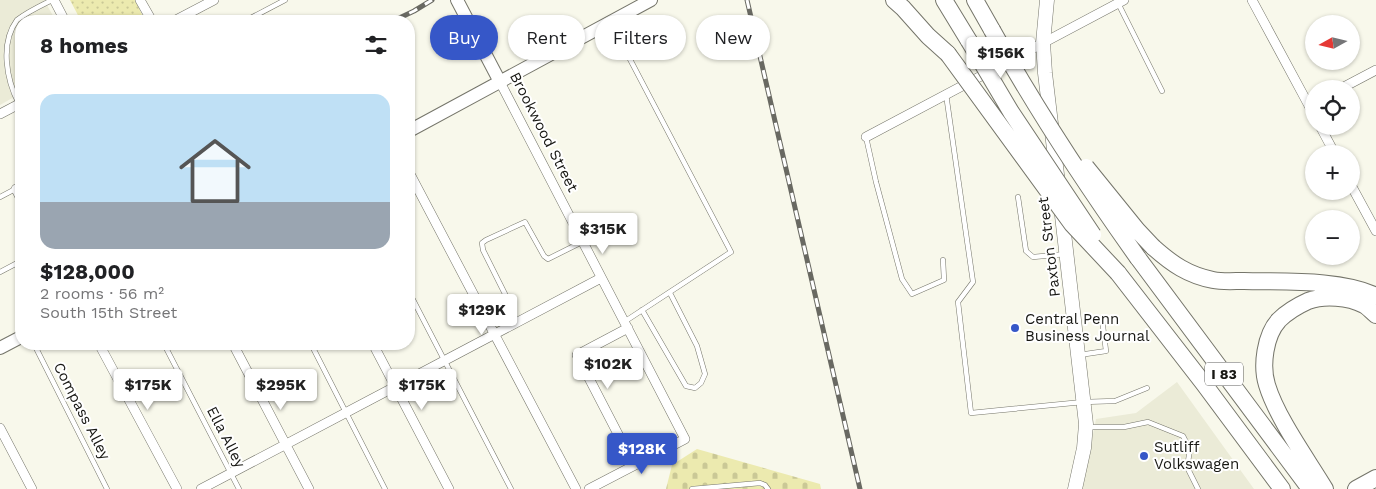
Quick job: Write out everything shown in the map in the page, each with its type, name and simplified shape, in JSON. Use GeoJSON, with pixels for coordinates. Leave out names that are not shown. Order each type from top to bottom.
{"type":"FeatureCollection","features":[{"type":"Feature","properties":{"kind":"highway"},"geometry":{"type":"LineString","coordinates":[[894,0],[948,54],[1072,224],[1118,273]]}},
{"type":"Feature","properties":{"kind":"highway","name":"I 83"},"geometry":{"type":"LineString","coordinates":[[944,0],[1011,112],[1118,273],[1282,489]]}},
{"type":"Feature","properties":{"kind":"highway","name":"I 83"},"geometry":{"type":"LineString","coordinates":[[974,0],[1011,64],[1098,203],[1310,489]]}},
{"type":"Feature","properties":{"kind":"highway"},"geometry":{"type":"LineString","coordinates":[[1011,64],[1058,134],[1137,230],[1153,248],[1172,264],[1214,281],[1333,284],[1376,296]]}},
{"type":"Feature","properties":{"kind":"highway"},"geometry":{"type":"LineString","coordinates":[[1325,489],[1278,411],[1267,384],[1264,361],[1269,339],[1278,321],[1294,307],[1312,300],[1331,297],[1348,300],[1364,305],[1376,315]]}},
{"type":"Feature","properties":{"kind":"highway"},"geometry":{"type":"LineString","coordinates":[[1356,489],[1376,478]]}},
{"type":"Feature","properties":{"kind":"main road","name":"Brookwood Street"},"geometry":{"type":"LineString","coordinates":[[457,0],[500,82]]}},
{"type":"Feature","properties":{"kind":"main road"},"geometry":{"type":"LineString","coordinates":[[624,15],[651,0]]}},
{"type":"Feature","properties":{"kind":"main road","name":"Paxton Street"},"geometry":{"type":"LineString","coordinates":[[1047,0],[1043,43],[1045,74],[1086,427],[1084,448],[1075,489]]}},
{"type":"Feature","properties":{"kind":"main road"},"geometry":{"type":"LineString","coordinates":[[415,128],[595,31]]}},
{"type":"Feature","properties":{"kind":"main road"},"geometry":{"type":"LineString","coordinates":[[0,348],[15,340]]}},
{"type":"Feature","properties":{"kind":"street"},"geometry":{"type":"LineString","coordinates":[[53,0],[62,15]]}},
{"type":"Feature","properties":{"kind":"street"},"geometry":{"type":"LineString","coordinates":[[140,0],[149,15]]}},
{"type":"Feature","properties":{"kind":"street"},"geometry":{"type":"LineString","coordinates":[[185,15],[214,0]]}},
{"type":"Feature","properties":{"kind":"street"},"geometry":{"type":"LineString","coordinates":[[1252,0],[1305,93]]}},
{"type":"Feature","properties":{"kind":"street"},"geometry":{"type":"LineString","coordinates":[[866,136],[1121,1]]}},
{"type":"Feature","properties":{"kind":"street"},"geometry":{"type":"LineString","coordinates":[[1357,80],[1376,70]]}},
{"type":"Feature","properties":{"kind":"street","name":"Brookwood Street"},"geometry":{"type":"LineString","coordinates":[[500,82],[685,439],[634,465]]}},
{"type":"Feature","properties":{"kind":"street"},"geometry":{"type":"LineString","coordinates":[[0,114],[15,106]]}},
{"type":"Feature","properties":{"kind":"street"},"geometry":{"type":"LineString","coordinates":[[415,183],[576,489]]}},
{"type":"Feature","properties":{"kind":"street"},"geometry":{"type":"LineString","coordinates":[[1359,200],[1376,231]]}},
{"type":"Feature","properties":{"kind":"street"},"geometry":{"type":"LineString","coordinates":[[202,489],[600,278]]}},
{"type":"Feature","properties":{"kind":"street"},"geometry":{"type":"LineString","coordinates":[[589,489],[634,465],[577,355],[626,325]]}},
{"type":"Feature","properties":{"kind":"street"},"geometry":{"type":"LineString","coordinates":[[102,350],[176,489]]}},
{"type":"Feature","properties":{"kind":"street"},"geometry":{"type":"LineString","coordinates":[[236,350],[309,489]]}},
{"type":"Feature","properties":{"kind":"street"},"geometry":{"type":"LineString","coordinates":[[376,350],[449,489]]}},
{"type":"Feature","properties":{"kind":"street"},"geometry":{"type":"LineString","coordinates":[[0,428],[32,489]]}},
{"type":"Feature","properties":{"kind":"lane"},"geometry":{"type":"LineString","coordinates":[[25,15],[53,0]]}},
{"type":"Feature","properties":{"kind":"lane"},"geometry":{"type":"LineString","coordinates":[[256,15],[285,0]]}},
{"type":"Feature","properties":{"kind":"lane"},"geometry":{"type":"LineString","coordinates":[[1121,1],[1162,91]]}},
{"type":"Feature","properties":{"kind":"lane"},"geometry":{"type":"LineString","coordinates":[[15,23],[7,36],[2,52],[4,70],[15,95]]}},
{"type":"Feature","properties":{"kind":"lane"},"geometry":{"type":"LineString","coordinates":[[626,325],[642,310],[731,252],[631,60]]}},
{"type":"Feature","properties":{"kind":"lane"},"geometry":{"type":"LineString","coordinates":[[946,94],[973,282],[958,302],[971,413],[1083,402],[1115,401],[1147,388]]}},
{"type":"Feature","properties":{"kind":"lane"},"geometry":{"type":"LineString","coordinates":[[866,136],[876,182],[902,279],[912,294],[944,280],[944,260]]}},
{"type":"Feature","properties":{"kind":"lane"},"geometry":{"type":"LineString","coordinates":[[0,197],[15,189]]}},
{"type":"Feature","properties":{"kind":"lane"},"geometry":{"type":"LineString","coordinates":[[1018,198],[1026,251],[1033,257],[1067,253]]}},
{"type":"Feature","properties":{"kind":"lane"},"geometry":{"type":"LineString","coordinates":[[505,294],[483,250],[482,243],[486,240],[525,222],[544,256],[548,259],[582,242]]}},
{"type":"Feature","properties":{"kind":"lane"},"geometry":{"type":"LineString","coordinates":[[0,272],[15,264]]}},
{"type":"Feature","properties":{"kind":"lane"},"geometry":{"type":"LineString","coordinates":[[642,310],[686,386],[696,388],[706,374],[697,346],[670,293]]}},
{"type":"Feature","properties":{"kind":"lane"},"geometry":{"type":"LineString","coordinates":[[415,304],[511,489]]}},
{"type":"Feature","properties":{"kind":"lane"},"geometry":{"type":"LineString","coordinates":[[1078,355],[1106,351],[1102,318]]}},
{"type":"Feature","properties":{"kind":"lane","name":"Compass Alley"},"geometry":{"type":"LineString","coordinates":[[37,350],[107,489]]}},
{"type":"Feature","properties":{"kind":"lane","name":"Ella Alley"},"geometry":{"type":"LineString","coordinates":[[167,350],[239,489]]}},
{"type":"Feature","properties":{"kind":"lane"},"geometry":{"type":"LineString","coordinates":[[314,350],[385,489]]}},
{"type":"Feature","properties":{"kind":"lane"},"geometry":{"type":"LineString","coordinates":[[1086,427],[1116,428],[1148,422],[1183,436],[1190,450],[1187,467],[1198,489]]}},
{"type":"Feature","properties":{"kind":"lane"},"geometry":{"type":"LineString","coordinates":[[692,489],[760,483],[768,489]]}},
{"type":"Feature","properties":{"kind":"shaded area"},"geometry":{"type":"Polygon","coordinates":[[[0,0],[44,0],[53,15],[15,15],[15,96],[0,105],[0,0]]]}},
{"type":"Feature","properties":{"kind":"shaded area"},"geometry":{"type":"Polygon","coordinates":[[[1177,382],[1254,489],[1082,489],[1096,419],[1136,413],[1177,382]]]}},
{"type":"Feature","properties":{"kind":"green space"},"geometry":{"type":"Polygon","coordinates":[[[70,0],[135,0],[142,15],[78,15],[70,0]]]}},
{"type":"Feature","properties":{"kind":"green space"},"geometry":{"type":"Polygon","coordinates":[[[697,449],[820,484],[821,489],[666,489],[672,465],[697,449]]]}},
{"type":"Feature","properties":{"kind":"railway"},"geometry":{"type":"LineString","coordinates":[[406,15],[432,0]]}},
{"type":"Feature","properties":{"kind":"railway"},"geometry":{"type":"LineString","coordinates":[[747,0],[860,489]]}},
{"type":"Feature","properties":{"kind":"place","name":"Central Penn Business Journal"},"geometry":{"type":"Point","coordinates":[1015,328]}},
{"type":"Feature","properties":{"kind":"place","name":"Sutliff Volkswagen"},"geometry":{"type":"Point","coordinates":[1144,456]}}]}
